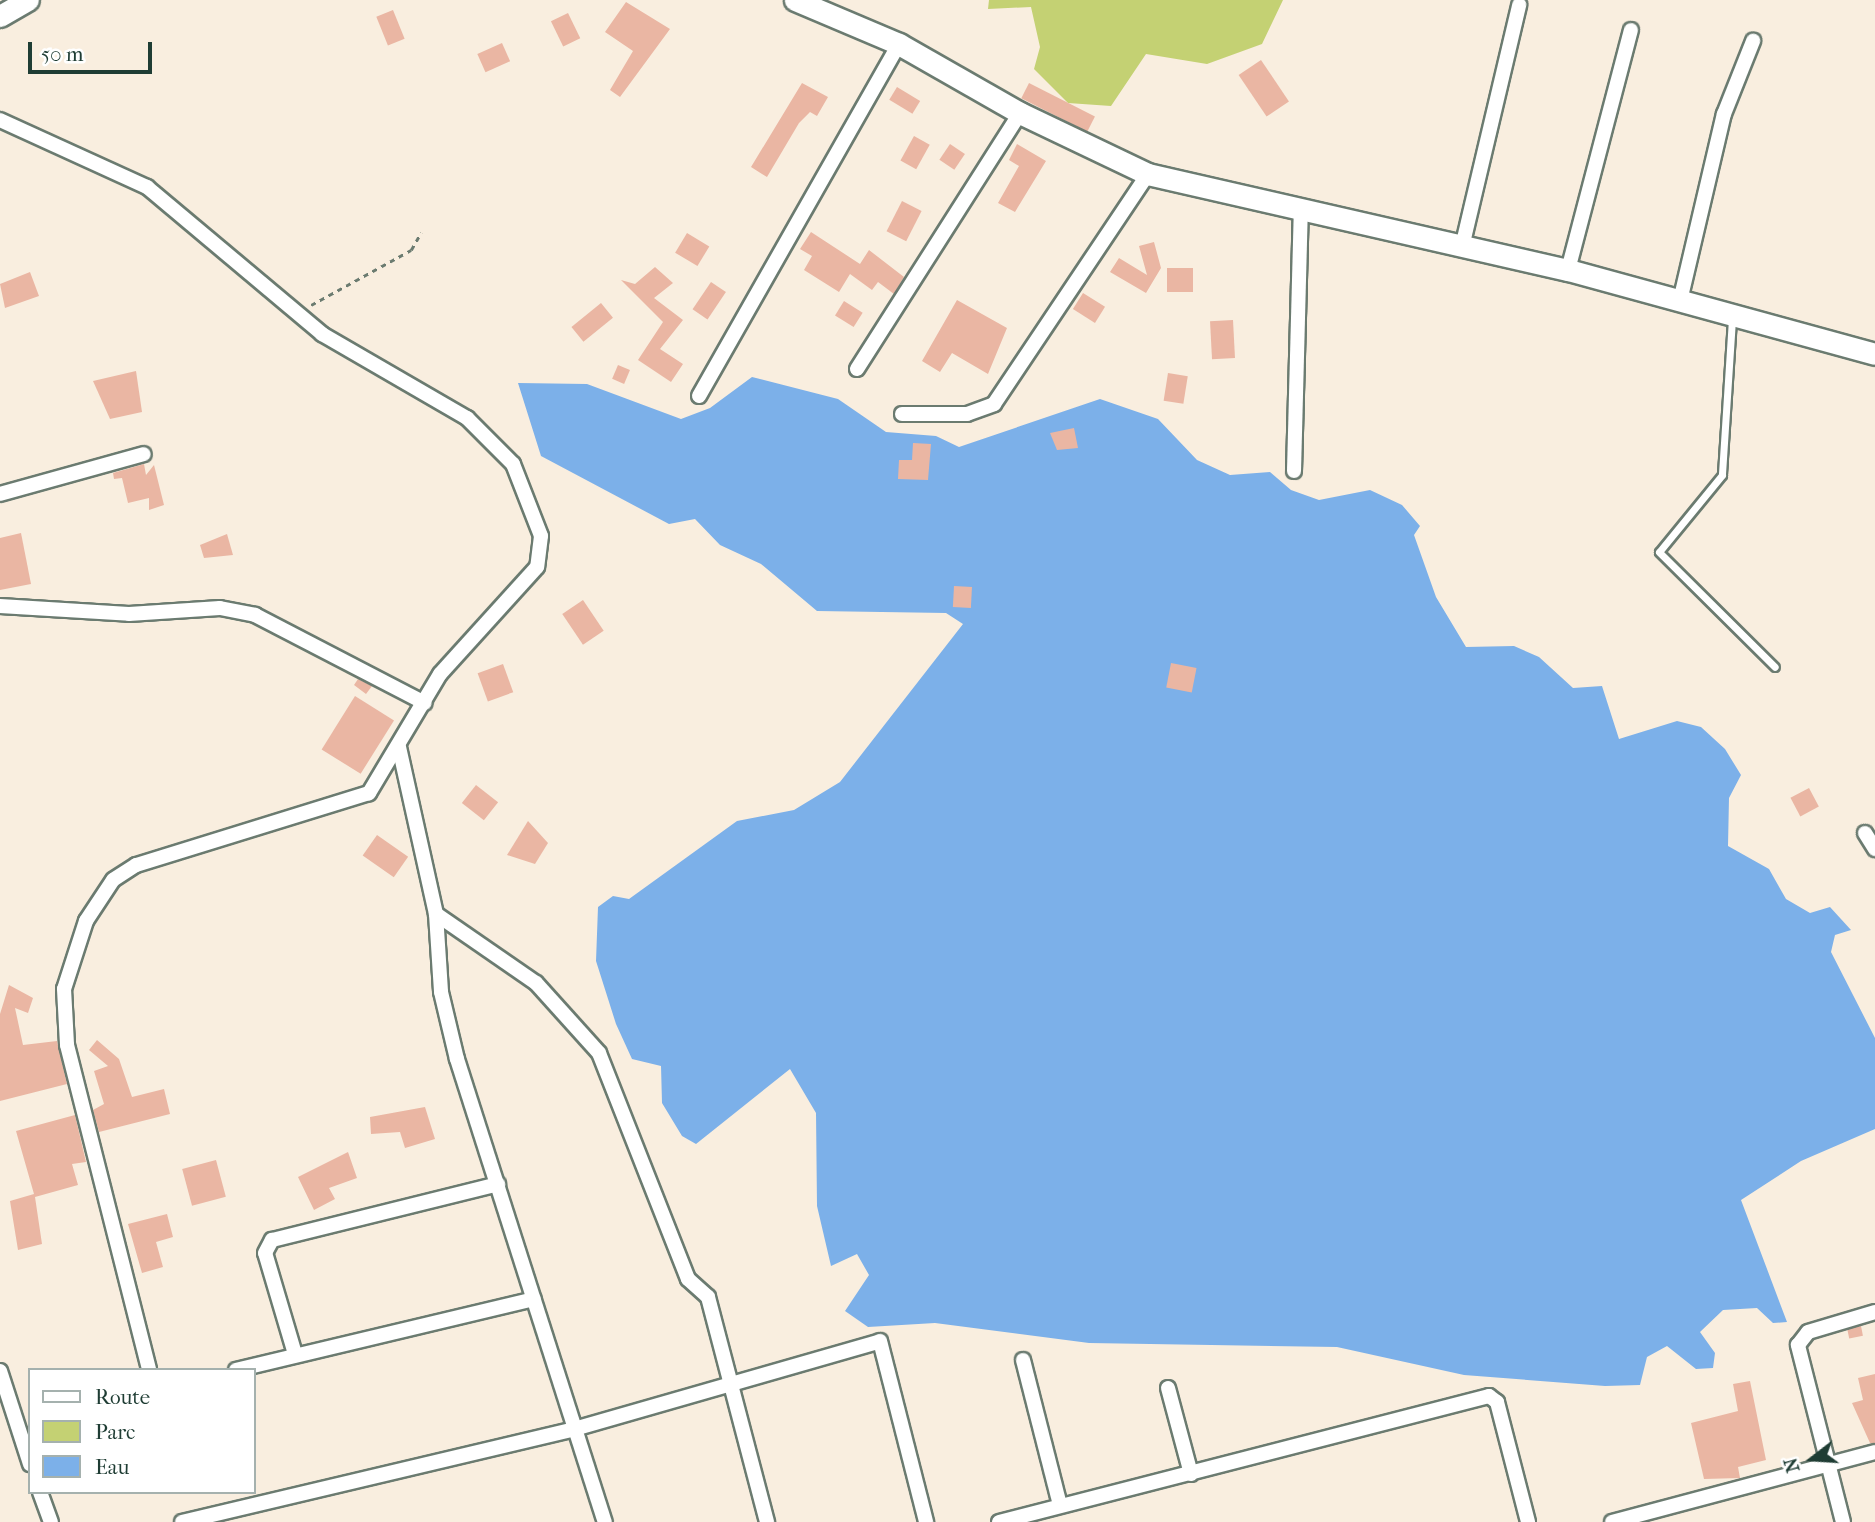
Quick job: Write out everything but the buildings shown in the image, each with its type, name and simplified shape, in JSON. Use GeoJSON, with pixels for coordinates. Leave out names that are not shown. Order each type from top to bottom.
{"type":"FeatureCollection","features":[{"type":"Feature","properties":{"kind":"street"},"geometry":{"type":"LineString","coordinates":[[0,16],[28,0]]}},
{"type":"Feature","properties":{"kind":"street"},"geometry":{"type":"LineString","coordinates":[[795,0],[899,44],[1020,113],[1148,174],[1301,212],[1568,270],[1875,354]]}},
{"type":"Feature","properties":{"kind":"street"},"geometry":{"type":"LineString","coordinates":[[1462,247],[1520,5]]}},
{"type":"Feature","properties":{"kind":"street"},"geometry":{"type":"LineString","coordinates":[[1568,270],[1632,30]]}},
{"type":"Feature","properties":{"kind":"street"},"geometry":{"type":"LineString","coordinates":[[1680,301],[1724,114],[1753,41]]}},
{"type":"Feature","properties":{"kind":"street"},"geometry":{"type":"LineString","coordinates":[[699,396],[899,44]]}},
{"type":"Feature","properties":{"kind":"street"},"geometry":{"type":"LineString","coordinates":[[857,369],[1020,113]]}},
{"type":"Feature","properties":{"kind":"street"},"geometry":{"type":"LineString","coordinates":[[0,120],[147,187],[362,362],[476,425],[513,464],[541,536],[537,567],[478,627],[425,703],[369,793],[136,865],[113,880],[72,953],[64,989],[67,1045],[148,1368]]}},
{"type":"Feature","properties":{"kind":"street"},"geometry":{"type":"LineString","coordinates":[[902,414],[967,414],[994,404],[1148,174]]}},
{"type":"Feature","properties":{"kind":"street"},"geometry":{"type":"LineString","coordinates":[[1294,471],[1301,212]]}},
{"type":"Feature","properties":{"kind":"street"},"geometry":{"type":"LineString","coordinates":[[0,494],[144,454]]}},
{"type":"Feature","properties":{"kind":"street"},"geometry":{"type":"LineString","coordinates":[[0,606],[129,614],[220,608],[255,615],[425,703]]}},
{"type":"Feature","properties":{"kind":"street"},"geometry":{"type":"LineString","coordinates":[[399,747],[436,914],[441,992],[498,1184],[605,1522]]}},
{"type":"Feature","properties":{"kind":"street"},"geometry":{"type":"LineString","coordinates":[[1866,833],[1875,849]]}},
{"type":"Feature","properties":{"kind":"street"},"geometry":{"type":"LineString","coordinates":[[436,914],[536,983],[599,1053],[688,1279],[708,1297],[767,1522]]}},
{"type":"Feature","properties":{"kind":"street"},"geometry":{"type":"LineString","coordinates":[[295,1354],[265,1253],[272,1240],[498,1184]]}},
{"type":"Feature","properties":{"kind":"street"},"geometry":{"type":"LineString","coordinates":[[243,1368],[534,1298]]}},
{"type":"Feature","properties":{"kind":"street"},"geometry":{"type":"LineString","coordinates":[[1843,1522],[1825,1464],[1799,1337],[1875,1312]]}},
{"type":"Feature","properties":{"kind":"street"},"geometry":{"type":"LineString","coordinates":[[181,1522],[574,1429],[880,1341],[926,1522]]}},
{"type":"Feature","properties":{"kind":"street"},"geometry":{"type":"LineString","coordinates":[[1023,1360],[1060,1505]]}},
{"type":"Feature","properties":{"kind":"street"},"geometry":{"type":"LineString","coordinates":[[0,1371],[24,1430],[28,1453]]}},
{"type":"Feature","properties":{"kind":"street"},"geometry":{"type":"LineString","coordinates":[[1168,1388],[1191,1474]]}},
{"type":"Feature","properties":{"kind":"street"},"geometry":{"type":"LineString","coordinates":[[999,1522],[1489,1396],[1497,1402],[1528,1522]]}},
{"type":"Feature","properties":{"kind":"street"},"geometry":{"type":"LineString","coordinates":[[1612,1522],[1875,1452]]}},
{"type":"Feature","properties":{"kind":"street"},"geometry":{"type":"LineString","coordinates":[[41,1494],[51,1522]]}},
{"type":"Feature","properties":{"kind":"lane"},"geometry":{"type":"LineString","coordinates":[[1733,317],[1722,475],[1659,552],[1775,667]]}},
{"type":"Feature","properties":{"kind":"path"},"geometry":{"type":"LineString","coordinates":[[299,312],[391,264],[411,250],[421,233]]}},
{"type":"Feature","properties":{"kind":"green space"},"geometry":{"type":"Polygon","coordinates":[[[989,0],[1283,0],[1262,44],[1207,64],[1146,54],[1111,106],[1068,103],[1034,69],[1040,47],[1031,7],[988,9],[989,0]]]}},
{"type":"Feature","properties":{"kind":"water"},"geometry":{"type":"Polygon","coordinates":[[[752,377],[838,399],[886,432],[936,436],[959,447],[1100,399],[1158,419],[1197,460],[1230,475],[1270,472],[1291,490],[1319,500],[1370,490],[1402,505],[1420,526],[1414,535],[1436,597],[1466,647],[1514,646],[1539,657],[1573,688],[1602,686],[1619,739],[1677,721],[1701,727],[1725,749],[1741,775],[1729,798],[1728,846],[1769,869],[1786,899],[1810,913],[1830,907],[1851,930],[1835,935],[1831,952],[1875,1038],[1875,1129],[1801,1161],[1741,1200],[1787,1322],[1773,1323],[1757,1308],[1723,1310],[1700,1332],[1715,1353],[1713,1368],[1696,1369],[1667,1346],[1647,1357],[1640,1385],[1605,1386],[1464,1375],[1337,1347],[1089,1343],[935,1323],[868,1327],[845,1311],[869,1275],[857,1254],[831,1266],[817,1206],[816,1113],[790,1069],[696,1144],[682,1136],[662,1103],[661,1066],[632,1059],[616,1024],[596,961],[598,907],[613,896],[629,899],[737,821],[794,810],[840,782],[963,624],[946,613],[817,611],[761,564],[720,545],[695,519],[669,524],[541,456],[518,383],[587,384],[681,419],[710,408],[752,377]]]}}]}
